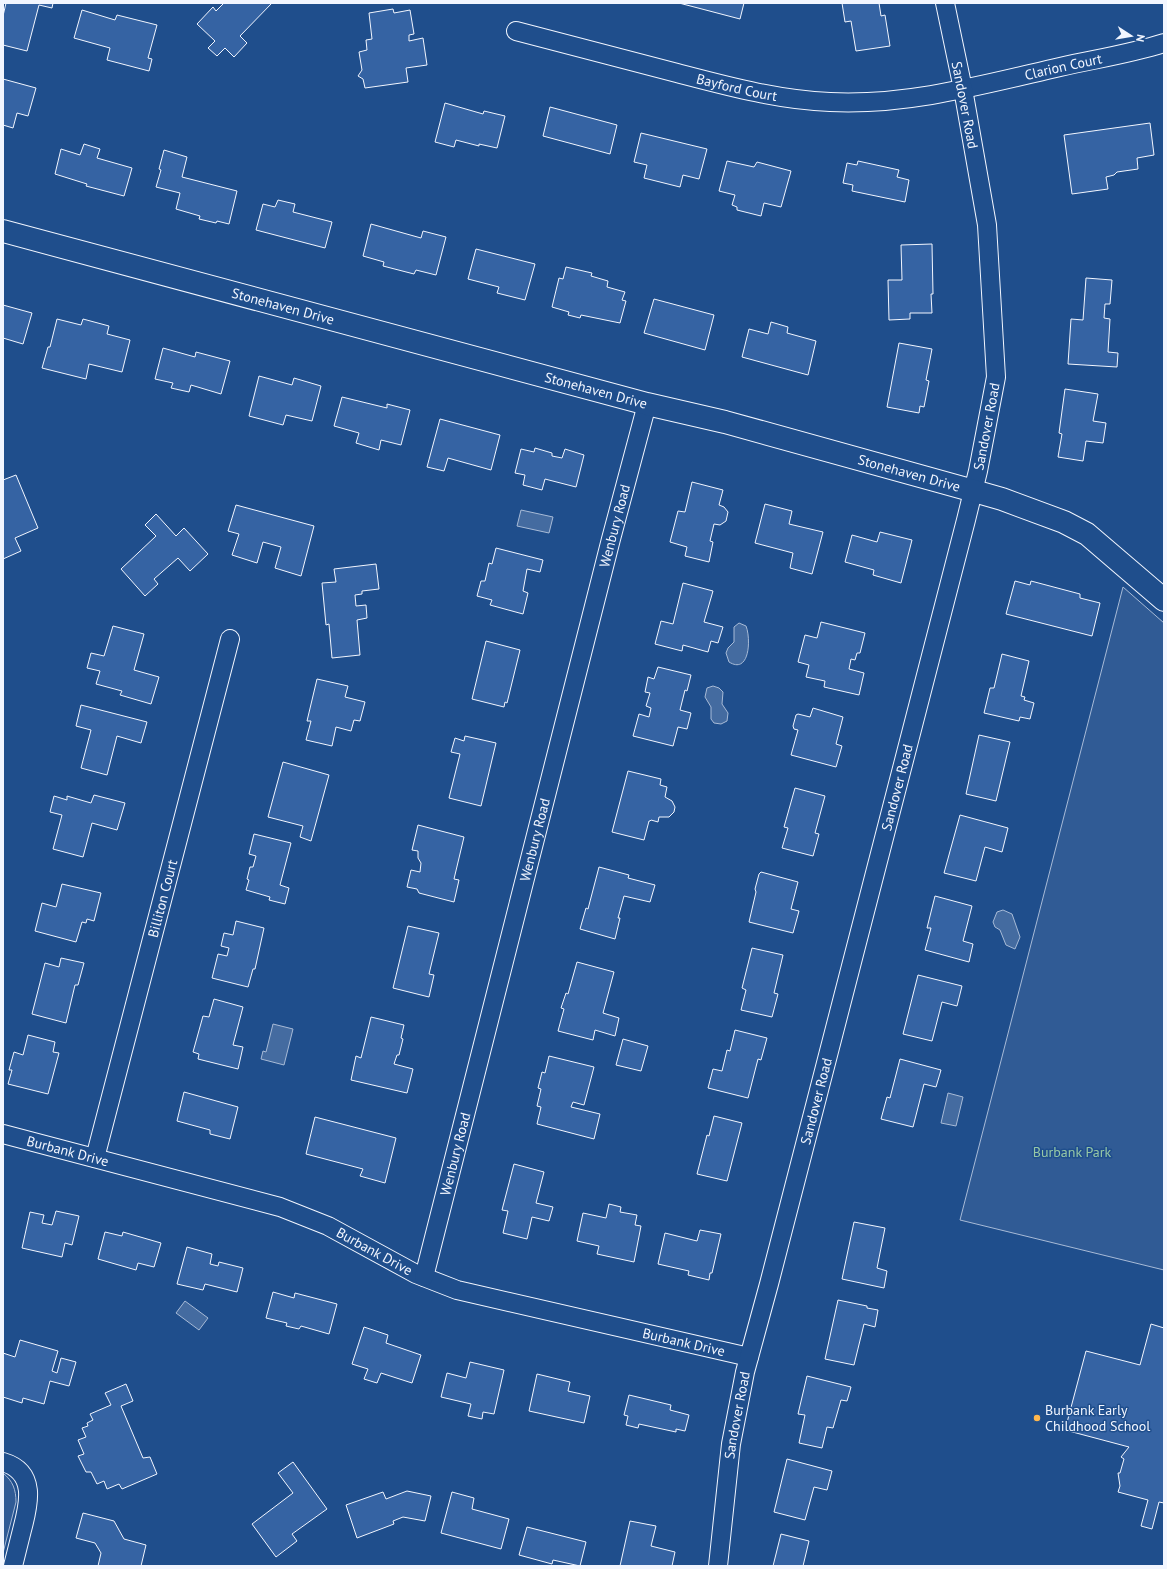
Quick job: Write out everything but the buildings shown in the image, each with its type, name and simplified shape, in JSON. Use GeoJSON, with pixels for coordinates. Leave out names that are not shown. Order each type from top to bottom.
{"type":"FeatureCollection","features":[{"type":"Feature","properties":{"kind":"street","name":"Sandover Road"},"geometry":{"type":"LineString","coordinates":[[718,1566],[731,1444],[749,1357],[974,491],[996,377],[987,225],[963,89],[945,3]]}},
{"type":"Feature","properties":{"kind":"street","name":"Bayford Court"},"geometry":{"type":"LineString","coordinates":[[516,31],[768,95],[830,102],[871,102],[955,92],[963,89]]}},
{"type":"Feature","properties":{"kind":"street","name":"Clarion Court"},"geometry":{"type":"LineString","coordinates":[[963,89],[1066,65],[1146,49],[1164,43]]}},
{"type":"Feature","properties":{"kind":"street","name":"Stonehaven Drive"},"geometry":{"type":"LineString","coordinates":[[3,231],[647,404],[725,422],[1002,499],[1056,520],[1086,534],[1164,600]]}},
{"type":"Feature","properties":{"kind":"street","name":"Wenbury Road"},"geometry":{"type":"LineString","coordinates":[[424,1277],[611,539],[647,404]]}},
{"type":"Feature","properties":{"kind":"street","name":"Billiton Court"},"geometry":{"type":"LineString","coordinates":[[95,1158],[230,639]]}},
{"type":"Feature","properties":{"kind":"street","name":"Burbank Drive"},"geometry":{"type":"LineString","coordinates":[[3,1134],[280,1207],[328,1226],[384,1258],[416,1274],[457,1290],[749,1357]]}},
{"type":"Feature","properties":{"kind":"street"},"geometry":{"type":"LineString","coordinates":[[3,1462],[12,1464],[22,1475],[29,1488],[29,1504],[13,1566]]}},
{"type":"Feature","properties":{"kind":"green space","name":"Burbank Park"},"geometry":{"type":"Polygon","coordinates":[[[1123,587],[1164,623],[1164,1270],[960,1220],[1123,587]]]}},
{"type":"Feature","properties":{"kind":"green space"},"geometry":{"type":"Polygon","coordinates":[[[3,1473],[13,1486],[16,1502],[3,1553],[3,1473]]]}},
{"type":"Feature","properties":{"kind":"shaded area"},"geometry":{"type":"Polygon","coordinates":[[[521,510],[553,517],[549,533],[517,526],[521,510]]]}},
{"type":"Feature","properties":{"kind":"shaded area"},"geometry":{"type":"Polygon","coordinates":[[[739,623],[746,626],[748,632],[748,646],[745,659],[741,664],[736,665],[729,662],[726,653],[728,648],[734,642],[734,627],[739,623]]]}},
{"type":"Feature","properties":{"kind":"shaded area"},"geometry":{"type":"Polygon","coordinates":[[[713,686],[719,688],[723,692],[722,704],[728,713],[727,721],[721,724],[714,723],[711,719],[711,707],[705,697],[707,688],[713,686]]]}},
{"type":"Feature","properties":{"kind":"shaded area"},"geometry":{"type":"Polygon","coordinates":[[[1003,910],[1012,914],[1020,937],[1015,949],[1006,945],[1000,930],[995,927],[993,922],[997,912],[1003,910]]]}},
{"type":"Feature","properties":{"kind":"shaded area"},"geometry":{"type":"Polygon","coordinates":[[[273,1024],[293,1029],[284,1065],[261,1059],[263,1051],[266,1052],[273,1024]]]}},
{"type":"Feature","properties":{"kind":"shaded area"},"geometry":{"type":"Polygon","coordinates":[[[948,1093],[963,1097],[956,1126],[941,1123],[948,1093]]]}},
{"type":"Feature","properties":{"kind":"shaded area"},"geometry":{"type":"Polygon","coordinates":[[[185,1301],[208,1318],[199,1330],[176,1313],[185,1301]]]}},
{"type":"Feature","properties":{"kind":"place","name":"Burbank Early Childhood School"},"geometry":{"type":"Point","coordinates":[1037,1418]}}]}
